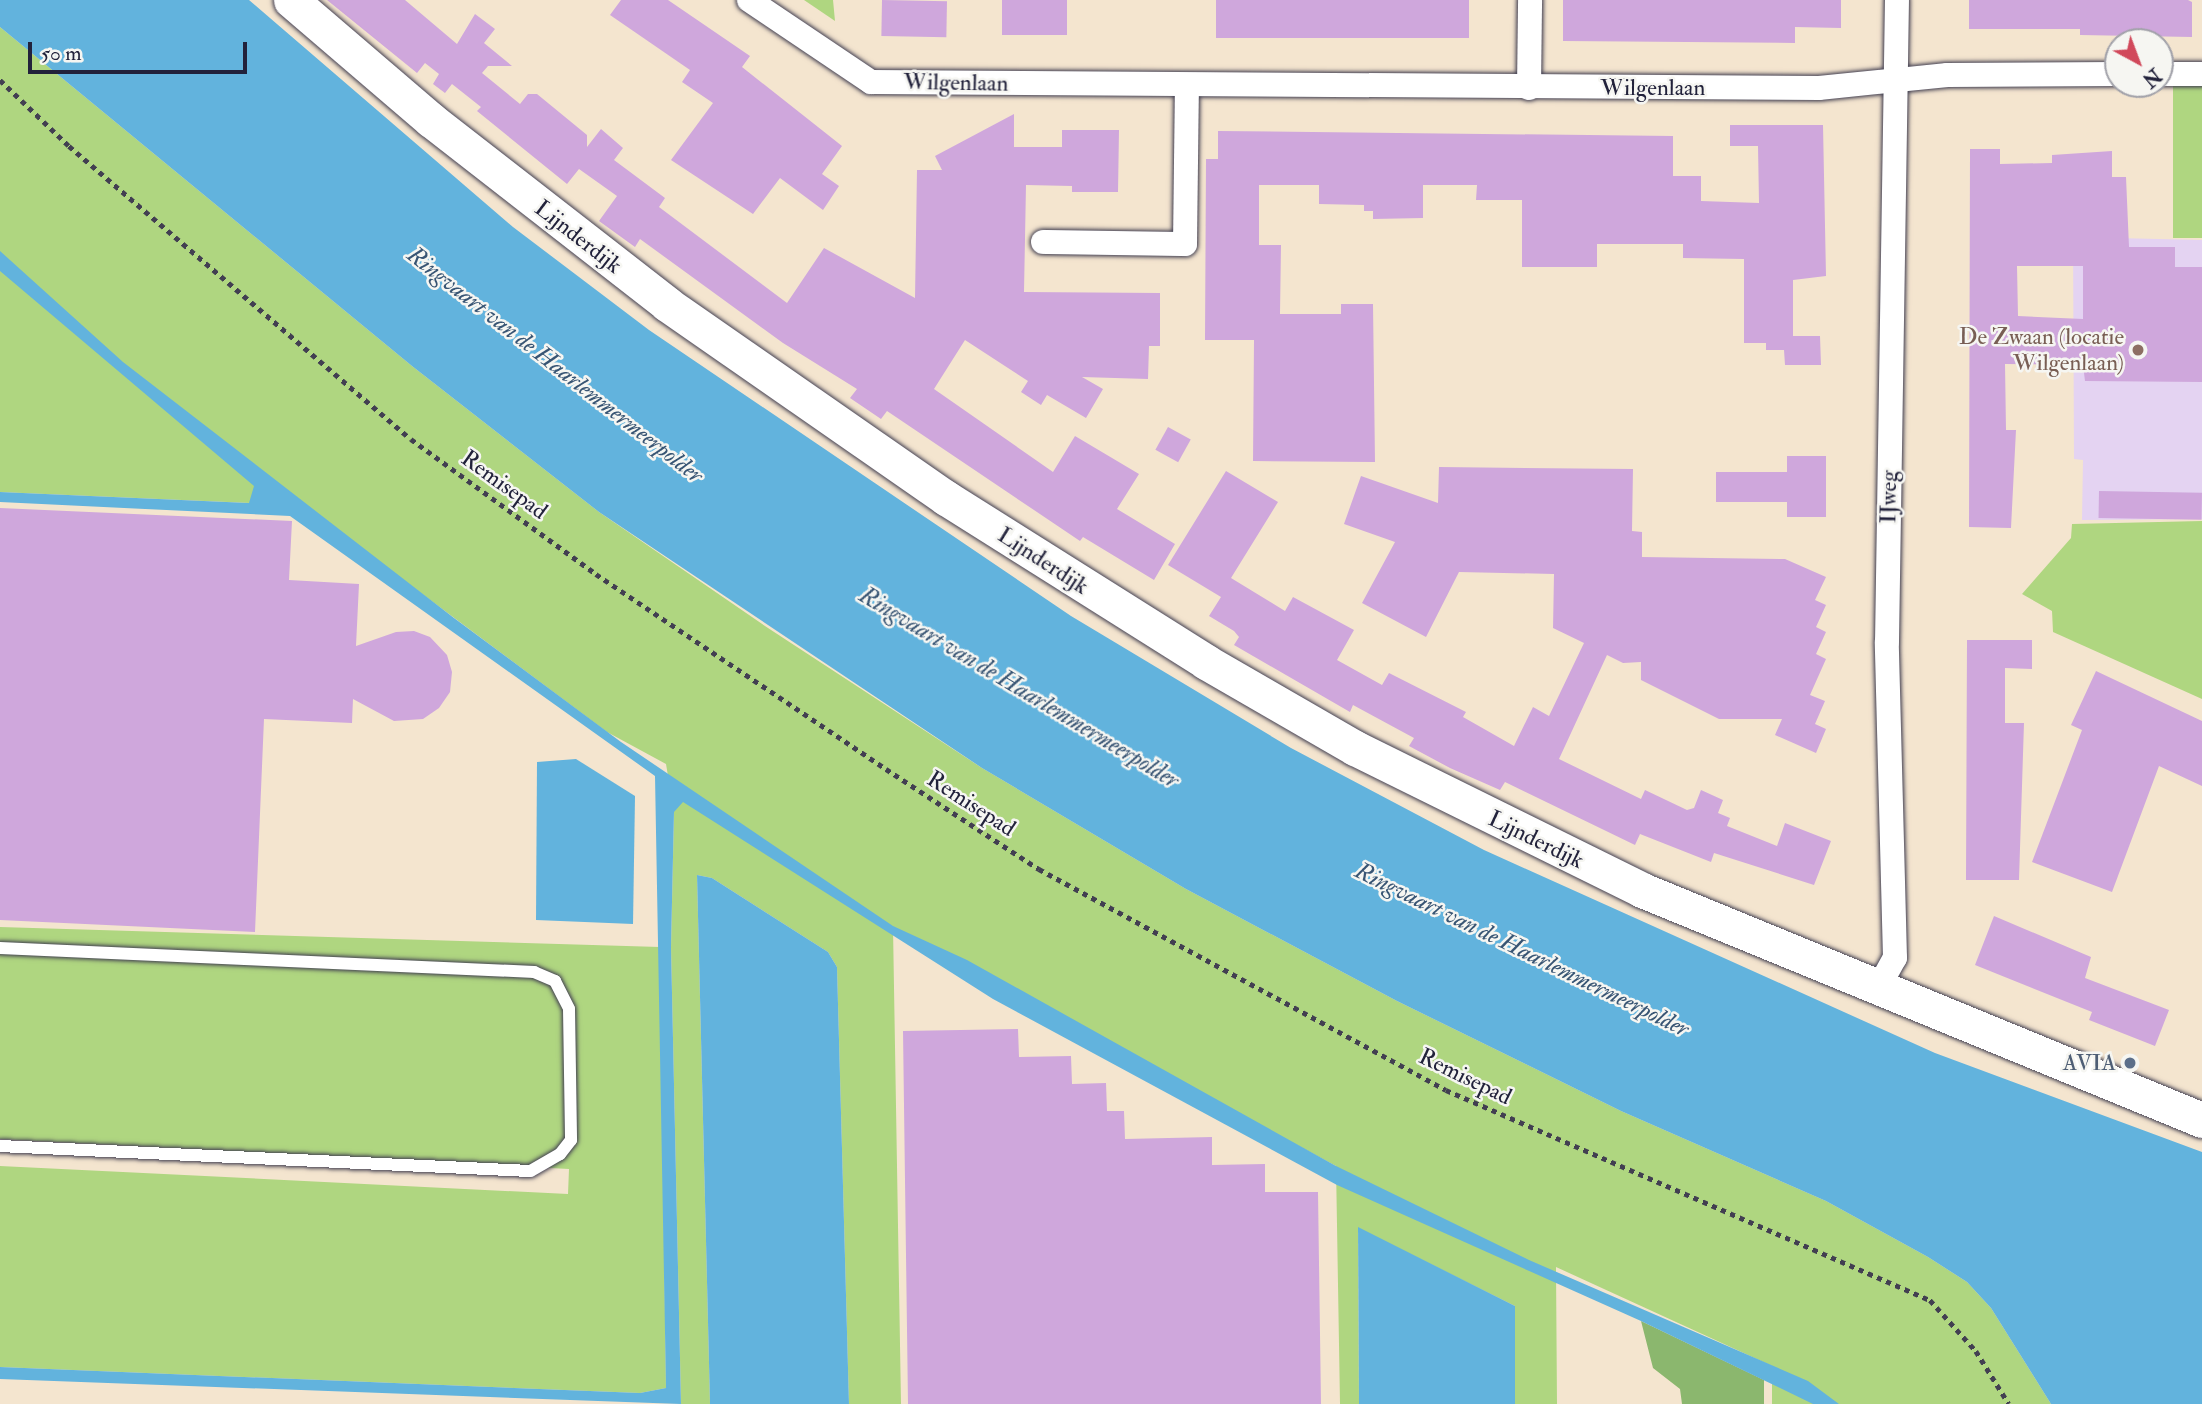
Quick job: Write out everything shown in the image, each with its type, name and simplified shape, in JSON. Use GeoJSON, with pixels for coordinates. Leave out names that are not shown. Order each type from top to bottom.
{"type":"FeatureCollection","features":[{"type":"Feature","properties":{"kind":"street","name":"Lijnderdijk"},"geometry":{"type":"LineString","coordinates":[[291,0],[430,120],[667,304],[822,415],[1099,598],[1354,748],[1485,815],[1642,890],[1877,990],[2202,1120]]}},
{"type":"Feature","properties":{"kind":"street","name":"Wilgenlaan"},"geometry":{"type":"LineString","coordinates":[[749,0],[871,82],[1857,88],[1947,75],[2104,74]]}},
{"type":"Feature","properties":{"kind":"street"},"geometry":{"type":"LineString","coordinates":[[1529,88],[1530,0]]}},
{"type":"Feature","properties":{"kind":"street","name":"IJweg"},"geometry":{"type":"LineString","coordinates":[[1877,990],[1895,958],[1887,642],[1898,82],[1897,0]]}},
{"type":"Feature","properties":{"kind":"street"},"geometry":{"type":"LineString","coordinates":[[2174,74],[2202,75]]}},
{"type":"Feature","properties":{"kind":"street"},"geometry":{"type":"LineString","coordinates":[[1043,243],[1185,244],[1187,85]]}},
{"type":"Feature","properties":{"kind":"lane"},"geometry":{"type":"LineString","coordinates":[[0,948],[534,972],[555,981],[569,1009],[571,1140],[560,1154],[530,1171],[0,1146]]}},
{"type":"Feature","properties":{"kind":"path","name":"Remisepad"},"geometry":{"type":"LineString","coordinates":[[0,80],[69,146],[411,439],[596,574],[886,769],[1039,869],[1446,1090],[1930,1300],[1976,1351],[2010,1404]]}},
{"type":"Feature","properties":{"kind":"shaded area","name":"De Zwaan (locatie Wilgenlaan)"},"geometry":{"type":"Polygon","coordinates":[[[2073,237],[2202,240],[2202,519],[2082,520],[2083,460],[2074,459],[2073,237]]]}},
{"type":"Feature","properties":{"kind":"green space"},"geometry":{"type":"Polygon","coordinates":[[[804,0],[833,0],[835,21],[804,0]]]}},
{"type":"Feature","properties":{"kind":"green space"},"geometry":{"type":"Polygon","coordinates":[[[0,27],[412,366],[599,512],[768,628],[982,768],[1186,889],[1397,1001],[1621,1111],[1826,1201],[1928,1257],[1967,1282],[1991,1308],[2051,1404],[1772,1404],[1772,1366],[1556,1267],[1557,1404],[1515,1404],[1515,1306],[1358,1228],[1359,1404],[1340,1404],[1336,1166],[893,927],[901,1404],[849,1404],[837,967],[828,952],[712,878],[697,875],[710,1404],[681,1404],[671,947],[674,812],[666,764],[607,732],[378,561],[255,486],[250,503],[0,492],[0,27]]]}},
{"type":"Feature","properties":{"kind":"green space"},"geometry":{"type":"Polygon","coordinates":[[[2174,84],[2202,84],[2202,238],[2173,238],[2174,84]]]}},
{"type":"Feature","properties":{"kind":"green space"},"geometry":{"type":"Polygon","coordinates":[[[2202,521],[2202,699],[2053,632],[2052,611],[2022,594],[2071,538],[2072,524],[2202,521]]]}},
{"type":"Feature","properties":{"kind":"green space"},"geometry":{"type":"Polygon","coordinates":[[[0,927],[660,947],[666,1388],[640,1393],[0,1367],[0,1166],[568,1194],[569,1169],[0,1139],[0,927]]]}},
{"type":"Feature","properties":{"kind":"green space"},"geometry":{"type":"Polygon","coordinates":[[[1641,1321],[1764,1380],[1764,1404],[1682,1404],[1680,1389],[1653,1368],[1641,1321]]]}},
{"type":"Feature","properties":{"kind":"water","name":"Ringvaart van de Haarlemmermeerpolder"},"geometry":{"type":"Polygon","coordinates":[[[0,0],[249,0],[513,227],[649,330],[1071,616],[1291,748],[1484,850],[1935,1053],[2202,1152],[2202,1404],[2051,1404],[1991,1308],[1967,1282],[1928,1257],[1826,1201],[1621,1111],[1397,1001],[1186,889],[982,768],[599,512],[412,366],[0,27],[0,0]]]}},
{"type":"Feature","properties":{"kind":"water"},"geometry":{"type":"Polygon","coordinates":[[[0,251],[123,362],[454,618],[621,742],[893,926],[967,960],[1336,1166],[1529,1260],[1808,1381],[1839,1404],[1813,1404],[1641,1321],[1337,1185],[993,999],[683,802],[674,812],[671,947],[681,1404],[0,1379],[0,1367],[640,1393],[666,1388],[655,776],[290,516],[0,502],[0,492],[249,503],[254,486],[0,271],[0,251]]]}},
{"type":"Feature","properties":{"kind":"water"},"geometry":{"type":"Polygon","coordinates":[[[576,759],[635,796],[633,924],[536,920],[537,762],[576,759]]]}},
{"type":"Feature","properties":{"kind":"water"},"geometry":{"type":"Polygon","coordinates":[[[697,875],[712,878],[828,952],[837,967],[849,1404],[710,1404],[697,875]]]}},
{"type":"Feature","properties":{"kind":"water"},"geometry":{"type":"Polygon","coordinates":[[[1358,1227],[1515,1306],[1515,1404],[1359,1404],[1358,1227]]]}},
{"type":"Feature","properties":{"kind":"building"},"geometry":{"type":"Polygon","coordinates":[[[327,0],[405,0],[457,44],[475,14],[495,29],[484,43],[512,66],[488,66],[482,73],[520,104],[528,94],[537,94],[587,135],[587,147],[601,129],[623,148],[614,160],[665,198],[659,207],[787,303],[824,248],[915,298],[917,170],[942,170],[935,156],[1014,114],[1014,147],[1062,147],[1062,130],[1119,130],[1118,192],[1072,192],[1072,186],[1026,185],[1024,292],[1160,293],[1160,346],[1149,346],[1148,379],[1082,377],[1103,389],[1086,418],[1047,395],[1041,405],[1021,392],[1028,381],[965,340],[934,389],[1053,472],[1075,436],[1139,474],[1117,509],[1175,544],[1154,580],[1083,537],[1080,541],[887,411],[881,419],[850,398],[857,389],[783,343],[640,239],[635,247],[599,221],[617,196],[579,169],[567,184],[477,111],[481,107],[452,84],[445,93],[433,84],[439,74],[425,63],[417,73],[327,0]]]}},
{"type":"Feature","properties":{"kind":"building"},"geometry":{"type":"Polygon","coordinates":[[[621,0],[668,0],[750,56],[742,67],[842,146],[822,174],[839,186],[823,210],[780,178],[753,214],[671,160],[713,103],[682,82],[690,70],[610,15],[621,0]]]}},
{"type":"Feature","properties":{"kind":"building"},"geometry":{"type":"Polygon","coordinates":[[[882,0],[947,1],[946,37],[881,36],[882,0]]]}},
{"type":"Feature","properties":{"kind":"building"},"geometry":{"type":"Polygon","coordinates":[[[1002,0],[1067,0],[1067,35],[1002,35],[1002,0]]]}},
{"type":"Feature","properties":{"kind":"building"},"geometry":{"type":"Polygon","coordinates":[[[1216,0],[1469,0],[1469,38],[1216,38],[1216,0]]]}},
{"type":"Feature","properties":{"kind":"building"},"geometry":{"type":"Polygon","coordinates":[[[1563,0],[1841,0],[1841,28],[1795,27],[1795,43],[1563,41],[1563,0]]]}},
{"type":"Feature","properties":{"kind":"building"},"geometry":{"type":"Polygon","coordinates":[[[1969,0],[2192,2],[2192,37],[2174,37],[2174,28],[2104,28],[2104,35],[2080,35],[2080,29],[1969,29],[1969,0]]]}},
{"type":"Feature","properties":{"kind":"building"},"geometry":{"type":"Polygon","coordinates":[[[1730,125],[1823,125],[1826,276],[1793,280],[1793,336],[1820,336],[1821,365],[1785,365],[1784,350],[1766,350],[1766,343],[1744,343],[1744,259],[1683,258],[1683,244],[1597,244],[1597,267],[1522,267],[1522,200],[1476,200],[1477,185],[1423,185],[1423,218],[1373,219],[1373,211],[1364,211],[1364,205],[1319,204],[1319,185],[1259,185],[1259,245],[1281,245],[1280,314],[1341,314],[1341,304],[1373,304],[1375,462],[1253,461],[1254,340],[1205,340],[1206,159],[1218,159],[1218,131],[1673,136],[1673,176],[1701,176],[1701,201],[1759,203],[1758,146],[1730,146],[1730,125]]]}},
{"type":"Feature","properties":{"kind":"building"},"geometry":{"type":"Polygon","coordinates":[[[1970,149],[2000,149],[2000,164],[2052,163],[2052,155],[2112,151],[2112,177],[2126,177],[2129,247],[2175,247],[2175,267],[2202,267],[2202,382],[2085,381],[2083,365],[2005,364],[2006,430],[2016,430],[2011,528],[1969,527],[1970,149]],[[2017,266],[2018,316],[2083,319],[2083,266],[2017,266]]]}},
{"type":"Feature","properties":{"kind":"building"},"geometry":{"type":"Polygon","coordinates":[[[1168,427],[1191,440],[1178,462],[1155,450],[1168,427]]]}},
{"type":"Feature","properties":{"kind":"building"},"geometry":{"type":"Polygon","coordinates":[[[1787,456],[1826,456],[1826,517],[1787,517],[1787,502],[1716,502],[1716,472],[1787,472],[1787,456]]]}},
{"type":"Feature","properties":{"kind":"building"},"geometry":{"type":"Polygon","coordinates":[[[1439,467],[1633,469],[1632,531],[1642,532],[1642,557],[1785,559],[1826,577],[1815,600],[1826,605],[1816,627],[1826,632],[1816,654],[1826,659],[1810,695],[1825,701],[1815,724],[1826,729],[1816,753],[1775,735],[1782,719],[1719,719],[1641,680],[1641,662],[1623,663],[1607,655],[1559,759],[1641,799],[1645,790],[1687,810],[1694,808],[1701,790],[1723,800],[1718,813],[1730,818],[1727,826],[1777,846],[1785,823],[1831,841],[1814,885],[1714,853],[1711,862],[1640,834],[1635,845],[1505,782],[1500,790],[1450,768],[1409,746],[1414,738],[1353,705],[1350,712],[1234,645],[1239,637],[1234,631],[1209,616],[1221,597],[1168,565],[1226,471],[1278,502],[1231,578],[1285,611],[1293,597],[1354,630],[1337,660],[1382,685],[1389,673],[1466,712],[1463,717],[1514,746],[1533,707],[1549,716],[1584,643],[1553,628],[1554,574],[1459,572],[1426,637],[1362,603],[1395,542],[1344,524],[1361,476],[1438,503],[1439,467]]]}},
{"type":"Feature","properties":{"kind":"building"},"geometry":{"type":"Polygon","coordinates":[[[2099,491],[2202,493],[2202,520],[2099,518],[2099,491]]]}},
{"type":"Feature","properties":{"kind":"building"},"geometry":{"type":"Polygon","coordinates":[[[0,508],[292,521],[289,580],[359,584],[356,646],[396,632],[414,631],[430,637],[447,655],[452,672],[450,692],[439,708],[423,719],[394,721],[353,699],[352,723],[264,719],[255,932],[0,920],[0,508]]]}},
{"type":"Feature","properties":{"kind":"building"},"geometry":{"type":"Polygon","coordinates":[[[1967,640],[2032,640],[2032,669],[2005,668],[2005,723],[2024,723],[2019,880],[1966,880],[1967,640]]]}},
{"type":"Feature","properties":{"kind":"building"},"geometry":{"type":"Polygon","coordinates":[[[2096,671],[2202,721],[2202,786],[2159,766],[2112,892],[2032,862],[2082,730],[2071,725],[2096,671]]]}},
{"type":"Feature","properties":{"kind":"building"},"geometry":{"type":"Polygon","coordinates":[[[1994,916],[2091,957],[2085,978],[2169,1010],[2155,1046],[2089,1020],[2092,1012],[1975,965],[1994,916]]]}},
{"type":"Feature","properties":{"kind":"building"},"geometry":{"type":"Polygon","coordinates":[[[1018,1029],[1019,1057],[1071,1056],[1072,1084],[1106,1083],[1107,1111],[1124,1111],[1125,1139],[1212,1137],[1212,1165],[1265,1164],[1265,1192],[1318,1192],[1321,1404],[908,1404],[903,1031],[1018,1029]]]}},
{"type":"Feature","properties":{"kind":"place","name":"De Zwaan (locatie Wilgenlaan)"},"geometry":{"type":"Point","coordinates":[2138,350]}},
{"type":"Feature","properties":{"kind":"place","name":"AVIA"},"geometry":{"type":"Point","coordinates":[2130,1063]}}]}
